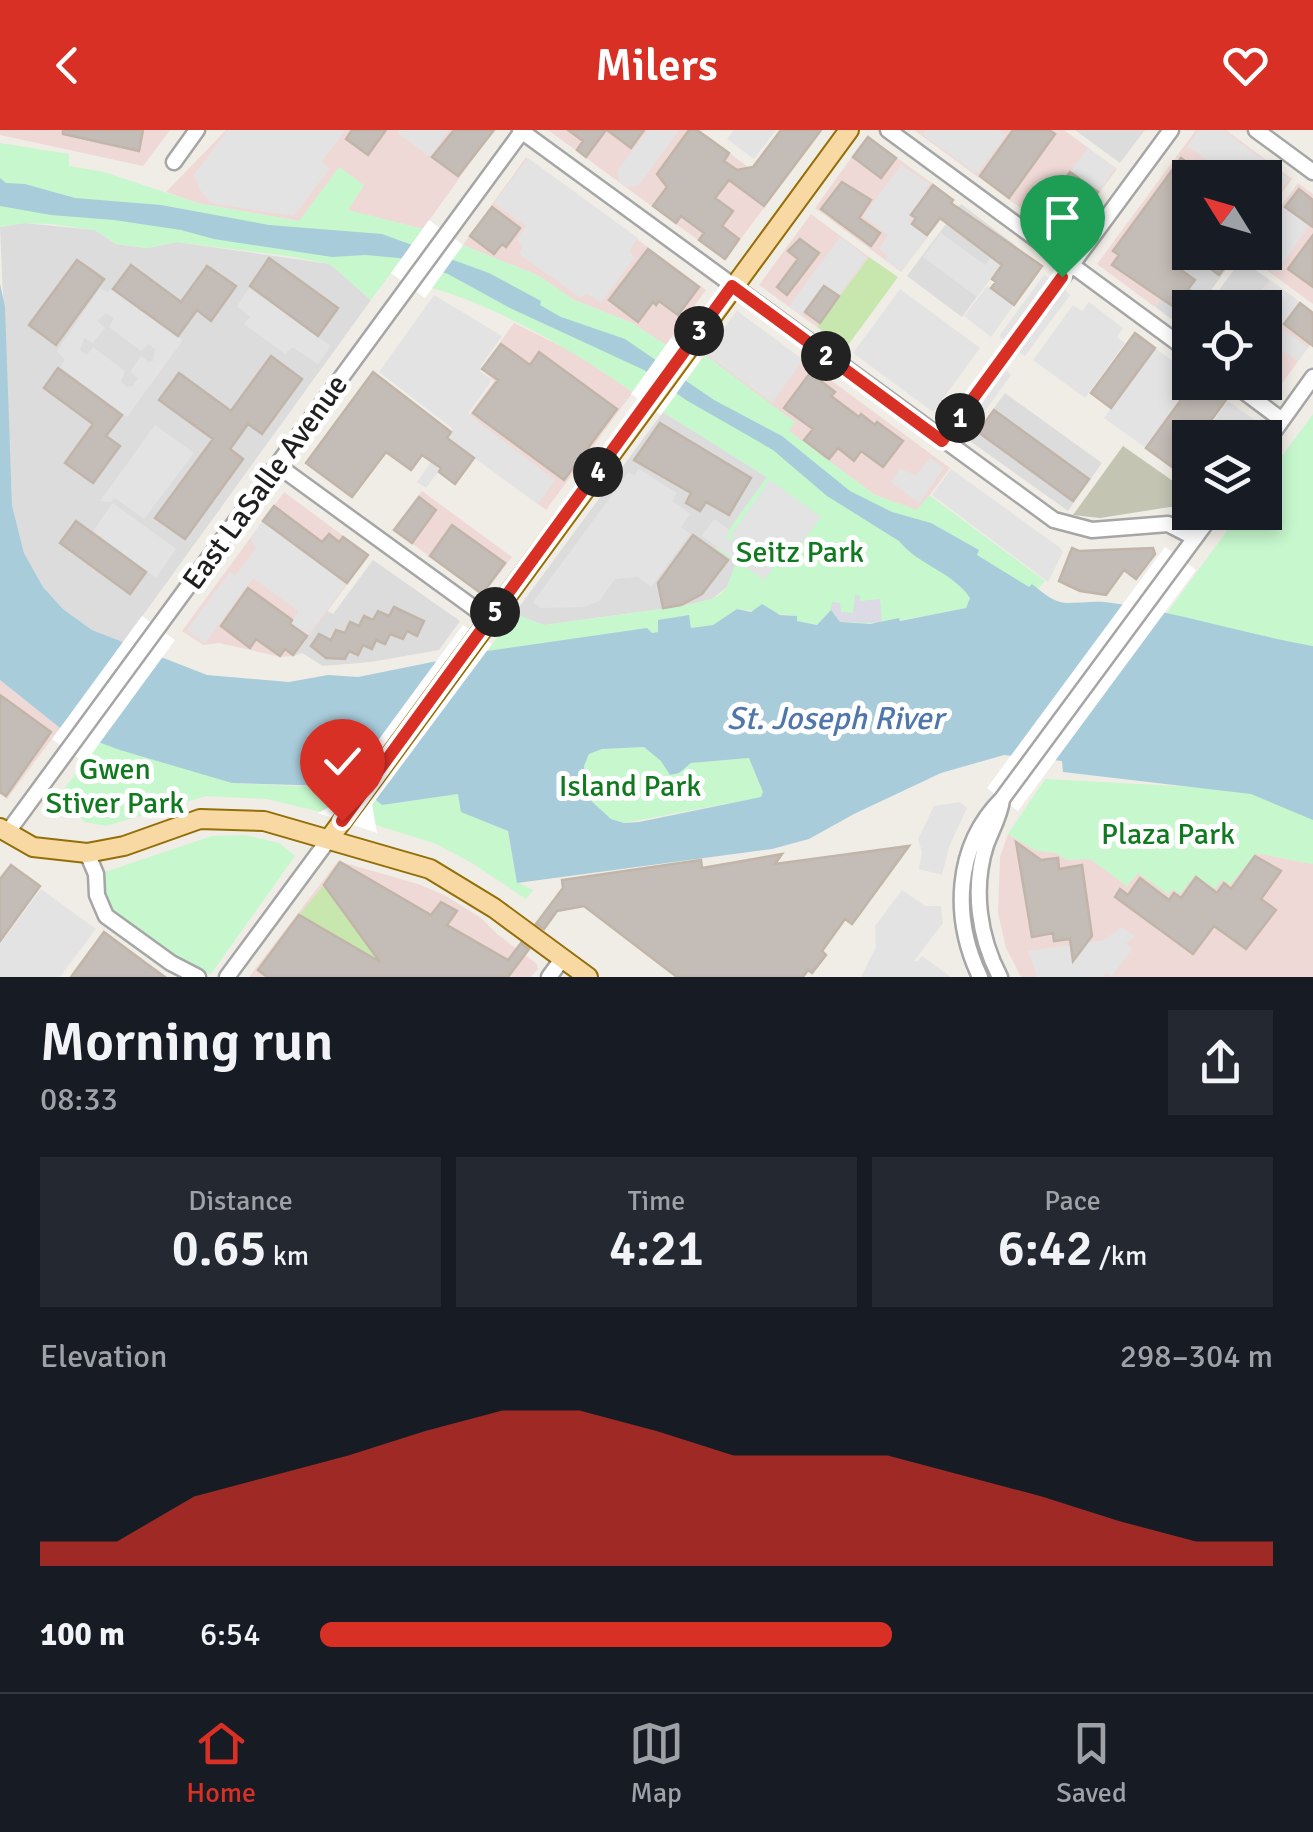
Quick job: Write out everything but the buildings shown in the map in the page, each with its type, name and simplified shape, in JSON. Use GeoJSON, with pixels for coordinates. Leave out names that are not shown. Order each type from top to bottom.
{"type":"FeatureCollection","features":[{"type":"Feature","properties":{"kind":"main road"},"geometry":{"type":"LineString","coordinates":[[329,840],[849,130]]}},
{"type":"Feature","properties":{"kind":"main road"},"geometry":{"type":"LineString","coordinates":[[2,835],[33,847],[87,853],[124,846],[216,817],[264,820],[398,858],[445,877],[588,977]]}},
{"type":"Feature","properties":{"kind":"street"},"geometry":{"type":"LineString","coordinates":[[174,162],[197,130]]}},
{"type":"Feature","properties":{"kind":"street"},"geometry":{"type":"LineString","coordinates":[[522,130],[1042,512],[1067,526],[1092,530],[1168,524],[1195,538]]}},
{"type":"Feature","properties":{"kind":"street","name":"East LaSalle Avenue"},"geometry":{"type":"LineString","coordinates":[[2,835],[68,751],[522,130]]}},
{"type":"Feature","properties":{"kind":"street"},"geometry":{"type":"LineString","coordinates":[[888,130],[1172,339]]}},
{"type":"Feature","properties":{"kind":"street"},"geometry":{"type":"LineString","coordinates":[[942,441],[1171,130]]}},
{"type":"Feature","properties":{"kind":"street"},"geometry":{"type":"LineString","coordinates":[[1256,130],[1313,172]]}},
{"type":"Feature","properties":{"kind":"street"},"geometry":{"type":"LineString","coordinates":[[1255,400],[1282,420],[1313,377]]}},
{"type":"Feature","properties":{"kind":"street"},"geometry":{"type":"LineString","coordinates":[[277,465],[484,627]]}},
{"type":"Feature","properties":{"kind":"street"},"geometry":{"type":"LineString","coordinates":[[980,977],[963,930],[962,888],[980,824],[1002,800],[1201,530]]}},
{"type":"Feature","properties":{"kind":"street"},"geometry":{"type":"LineString","coordinates":[[1000,977],[980,920],[978,886],[1002,800]]}},
{"type":"Feature","properties":{"kind":"street"},"geometry":{"type":"LineString","coordinates":[[228,977],[329,840]]}},
{"type":"Feature","properties":{"kind":"street"},"geometry":{"type":"LineString","coordinates":[[87,853],[106,916],[171,964],[198,977]]}},
{"type":"Feature","properties":{"kind":"street"},"geometry":{"type":"LineString","coordinates":[[549,977],[563,958]]}},
{"type":"Feature","properties":{"kind":"shaded area"},"geometry":{"type":"Polygon","coordinates":[[[0,130],[170,130],[143,166],[0,135],[0,130]]]}},
{"type":"Feature","properties":{"kind":"shaded area"},"geometry":{"type":"Polygon","coordinates":[[[226,130],[493,131],[423,229],[347,210],[299,221],[197,203],[166,192],[226,130]]]}},
{"type":"Feature","properties":{"kind":"shaded area"},"geometry":{"type":"Polygon","coordinates":[[[228,130],[346,130],[321,162],[330,168],[294,216],[214,204],[202,194],[194,175],[228,130]]]}},
{"type":"Feature","properties":{"kind":"shaded area"},"geometry":{"type":"Polygon","coordinates":[[[449,130],[430,157],[398,133],[449,130]]]}},
{"type":"Feature","properties":{"kind":"shaded area"},"geometry":{"type":"Polygon","coordinates":[[[548,130],[698,130],[778,189],[725,260],[548,130]]]}},
{"type":"Feature","properties":{"kind":"shaded area"},"geometry":{"type":"Polygon","coordinates":[[[648,130],[679,130],[639,185],[627,187],[619,182],[618,170],[648,130]]]}},
{"type":"Feature","properties":{"kind":"shaded area"},"geometry":{"type":"Polygon","coordinates":[[[734,130],[776,130],[754,159],[727,139],[734,130]]]}},
{"type":"Feature","properties":{"kind":"shaded area"},"geometry":{"type":"Polygon","coordinates":[[[914,130],[1064,130],[1117,169],[1064,240],[914,130]]]}},
{"type":"Feature","properties":{"kind":"shaded area"},"geometry":{"type":"Polygon","coordinates":[[[926,130],[999,130],[1006,135],[977,174],[923,135],[926,130]]]}},
{"type":"Feature","properties":{"kind":"shaded area"},"geometry":{"type":"Polygon","coordinates":[[[1075,130],[1145,130],[1120,163],[1075,130]]]}},
{"type":"Feature","properties":{"kind":"shaded area"},"geometry":{"type":"Polygon","coordinates":[[[1196,130],[1226,130],[1266,160],[1174,160],[1196,130]]]}},
{"type":"Feature","properties":{"kind":"shaded area"},"geometry":{"type":"Polygon","coordinates":[[[1199,130],[1223,130],[1263,160],[1207,160],[1187,146],[1199,130]]]}},
{"type":"Feature","properties":{"kind":"shaded area"},"geometry":{"type":"Polygon","coordinates":[[[867,136],[955,200],[901,272],[815,208],[867,136]]]}},
{"type":"Feature","properties":{"kind":"shaded area"},"geometry":{"type":"Polygon","coordinates":[[[1088,148],[1115,168],[1098,192],[1070,172],[1088,148]]]}},
{"type":"Feature","properties":{"kind":"shaded area"},"geometry":{"type":"Polygon","coordinates":[[[526,157],[706,290],[666,345],[632,323],[574,300],[539,276],[463,245],[526,157]]]}},
{"type":"Feature","properties":{"kind":"shaded area"},"geometry":{"type":"Polygon","coordinates":[[[528,158],[638,238],[629,251],[635,257],[601,303],[587,293],[581,298],[519,254],[523,246],[517,240],[526,226],[494,203],[528,158]]]}},
{"type":"Feature","properties":{"kind":"shaded area"},"geometry":{"type":"Polygon","coordinates":[[[1172,162],[1172,270],[1182,270],[1155,307],[1097,264],[1172,162]]]}},
{"type":"Feature","properties":{"kind":"shaded area"},"geometry":{"type":"Polygon","coordinates":[[[901,165],[930,184],[908,221],[928,236],[901,272],[885,260],[888,256],[879,249],[888,235],[863,216],[901,165]]]}},
{"type":"Feature","properties":{"kind":"shaded area"},"geometry":{"type":"Polygon","coordinates":[[[1282,172],[1292,179],[1282,193],[1282,172]]]}},
{"type":"Feature","properties":{"kind":"shaded area"},"geometry":{"type":"Polygon","coordinates":[[[1298,183],[1313,194],[1313,304],[1267,270],[1282,270],[1282,204],[1298,183]]]}},
{"type":"Feature","properties":{"kind":"shaded area"},"geometry":{"type":"Polygon","coordinates":[[[961,204],[1015,245],[962,317],[907,276],[961,204]]]}},
{"type":"Feature","properties":{"kind":"shaded area"},"geometry":{"type":"Polygon","coordinates":[[[1282,207],[1309,226],[1282,264],[1282,207]]]}},
{"type":"Feature","properties":{"kind":"shaded area"},"geometry":{"type":"Polygon","coordinates":[[[811,214],[869,257],[817,327],[759,285],[811,214]]]}},
{"type":"Feature","properties":{"kind":"shaded area"},"geometry":{"type":"Polygon","coordinates":[[[24,223],[95,230],[116,244],[147,248],[177,242],[330,264],[371,300],[123,643],[92,630],[63,609],[43,587],[24,553],[12,505],[0,227],[24,223]]]}},
{"type":"Feature","properties":{"kind":"shaded area"},"geometry":{"type":"Polygon","coordinates":[[[941,233],[985,265],[1005,241],[1013,247],[977,297],[923,257],[941,233]]]}},
{"type":"Feature","properties":{"kind":"shaded area"},"geometry":{"type":"Polygon","coordinates":[[[840,237],[867,257],[839,295],[824,285],[802,315],[789,306],[840,237]]]}},
{"type":"Feature","properties":{"kind":"shaded area"},"geometry":{"type":"Polygon","coordinates":[[[1182,270],[1226,270],[1211,290],[1172,290],[1172,319],[1155,307],[1182,270]]]}},
{"type":"Feature","properties":{"kind":"shaded area"},"geometry":{"type":"Polygon","coordinates":[[[1234,270],[1256,270],[1270,280],[1262,290],[1219,290],[1234,270]]]}},
{"type":"Feature","properties":{"kind":"shaded area"},"geometry":{"type":"Polygon","coordinates":[[[1044,275],[1053,280],[1006,344],[999,336],[1044,275]]]}},
{"type":"Feature","properties":{"kind":"shaded area"},"geometry":{"type":"Polygon","coordinates":[[[1270,280],[1313,312],[1313,341],[1282,383],[1282,290],[1262,290],[1270,280]]]}},
{"type":"Feature","properties":{"kind":"shaded area"},"geometry":{"type":"Polygon","coordinates":[[[1271,281],[1299,302],[1282,326],[1282,290],[1264,290],[1271,281]]]}},
{"type":"Feature","properties":{"kind":"shaded area"},"geometry":{"type":"Polygon","coordinates":[[[987,286],[1013,306],[991,337],[964,316],[987,286]]]}},
{"type":"Feature","properties":{"kind":"shaded area"},"geometry":{"type":"Polygon","coordinates":[[[100,288],[107,292],[110,289],[183,340],[127,417],[60,367],[65,360],[57,351],[100,288]],[[106,313],[97,321],[105,328],[93,343],[84,338],[80,350],[87,355],[93,347],[125,371],[121,382],[133,386],[138,378],[130,372],[141,356],[153,361],[155,349],[148,344],[141,351],[109,327],[114,318],[106,313]]]}},
{"type":"Feature","properties":{"kind":"shaded area"},"geometry":{"type":"Polygon","coordinates":[[[249,288],[331,346],[318,364],[292,347],[285,354],[244,324],[250,317],[237,306],[249,288]]]}},
{"type":"Feature","properties":{"kind":"shaded area"},"geometry":{"type":"Polygon","coordinates":[[[1063,288],[1070,295],[1025,356],[1017,351],[1063,288]]]}},
{"type":"Feature","properties":{"kind":"shaded area"},"geometry":{"type":"Polygon","coordinates":[[[900,289],[980,348],[933,412],[853,353],[900,289]]]}},
{"type":"Feature","properties":{"kind":"shaded area"},"geometry":{"type":"Polygon","coordinates":[[[434,295],[502,336],[481,366],[480,371],[492,380],[468,414],[555,480],[538,504],[458,446],[426,488],[417,482],[453,429],[379,372],[434,295]]]}},
{"type":"Feature","properties":{"kind":"shaded area"},"geometry":{"type":"Polygon","coordinates":[[[1089,302],[1123,328],[1117,337],[1125,343],[1085,398],[1033,360],[1073,305],[1082,311],[1089,302]]]}},
{"type":"Feature","properties":{"kind":"shaded area"},"geometry":{"type":"Polygon","coordinates":[[[737,311],[950,468],[918,511],[875,495],[788,431],[794,422],[705,355],[737,311]]]}},
{"type":"Feature","properties":{"kind":"shaded area"},"geometry":{"type":"Polygon","coordinates":[[[737,311],[803,360],[772,403],[709,356],[708,351],[737,311]]]}},
{"type":"Feature","properties":{"kind":"shaded area"},"geometry":{"type":"Polygon","coordinates":[[[514,323],[579,355],[633,392],[546,510],[451,440],[494,381],[481,369],[514,323]]]}},
{"type":"Feature","properties":{"kind":"shaded area"},"geometry":{"type":"Polygon","coordinates":[[[1282,329],[1308,347],[1298,361],[1282,353],[1282,329]]]}},
{"type":"Feature","properties":{"kind":"shaded area"},"geometry":{"type":"Polygon","coordinates":[[[1155,348],[1172,361],[1172,400],[1181,400],[1146,448],[1104,418],[1155,348]]]}},
{"type":"Feature","properties":{"kind":"shaded area"},"geometry":{"type":"Polygon","coordinates":[[[1004,368],[1011,375],[972,429],[963,424],[1004,368]]]}},
{"type":"Feature","properties":{"kind":"shaded area"},"geometry":{"type":"Polygon","coordinates":[[[1005,393],[1102,463],[1068,511],[970,441],[1005,393]]]}},
{"type":"Feature","properties":{"kind":"shaded area"},"geometry":{"type":"Polygon","coordinates":[[[1228,401],[1255,420],[1214,420],[1228,401]]]}},
{"type":"Feature","properties":{"kind":"shaded area"},"geometry":{"type":"Polygon","coordinates":[[[663,412],[767,477],[717,547],[737,562],[727,587],[712,599],[683,606],[544,625],[514,614],[663,412]]]}},
{"type":"Feature","properties":{"kind":"shaded area"},"geometry":{"type":"Polygon","coordinates":[[[155,425],[194,453],[144,519],[115,498],[111,502],[100,501],[155,425]]]}},
{"type":"Feature","properties":{"kind":"shaded area"},"geometry":{"type":"Polygon","coordinates":[[[1123,446],[1172,480],[1172,507],[1100,518],[1073,515],[1123,446]]]}},
{"type":"Feature","properties":{"kind":"shaded area"},"geometry":{"type":"Polygon","coordinates":[[[930,458],[944,468],[919,503],[891,482],[900,469],[916,475],[930,458]]]}},
{"type":"Feature","properties":{"kind":"shaded area"},"geometry":{"type":"Polygon","coordinates":[[[639,469],[677,493],[672,501],[690,514],[681,527],[690,534],[651,587],[638,577],[615,579],[599,601],[584,607],[541,608],[533,602],[629,472],[634,476],[639,469]]]}},
{"type":"Feature","properties":{"kind":"shaded area"},"geometry":{"type":"Polygon","coordinates":[[[951,469],[1059,547],[1063,552],[1048,582],[932,495],[951,469]]]}},
{"type":"Feature","properties":{"kind":"shaded area"},"geometry":{"type":"Polygon","coordinates":[[[770,480],[821,517],[793,555],[784,552],[764,580],[702,536],[714,519],[730,530],[726,538],[735,542],[731,535],[770,480]]]}},
{"type":"Feature","properties":{"kind":"shaded area"},"geometry":{"type":"Polygon","coordinates":[[[422,491],[512,557],[483,595],[393,530],[422,491]]]}},
{"type":"Feature","properties":{"kind":"shaded area"},"geometry":{"type":"Polygon","coordinates":[[[284,492],[369,555],[294,656],[281,657],[219,643],[203,645],[182,631],[284,492]]]}},
{"type":"Feature","properties":{"kind":"shaded area"},"geometry":{"type":"Polygon","coordinates":[[[113,503],[176,549],[156,578],[93,531],[113,503]]]}},
{"type":"Feature","properties":{"kind":"shaded area"},"geometry":{"type":"Polygon","coordinates":[[[263,521],[347,583],[307,636],[290,624],[298,611],[253,578],[205,643],[187,630],[230,572],[235,576],[256,548],[250,538],[263,521]]]}},
{"type":"Feature","properties":{"kind":"shaded area"},"geometry":{"type":"Polygon","coordinates":[[[373,560],[460,621],[439,650],[323,666],[302,653],[294,656],[327,611],[333,614],[373,560]]]}},
{"type":"Feature","properties":{"kind":"shaded area"},"geometry":{"type":"Polygon","coordinates":[[[855,595],[860,596],[860,601],[880,599],[882,623],[840,622],[831,610],[832,602],[840,603],[841,612],[853,613],[855,595]]]}},
{"type":"Feature","properties":{"kind":"shaded area"},"geometry":{"type":"Polygon","coordinates":[[[0,680],[60,728],[7,799],[0,794],[0,680]]]}},
{"type":"Feature","properties":{"kind":"shaded area"},"geometry":{"type":"Polygon","coordinates":[[[960,802],[967,808],[949,847],[942,875],[919,869],[922,852],[918,839],[934,806],[960,802]]]}},
{"type":"Feature","properties":{"kind":"shaded area"},"geometry":{"type":"Polygon","coordinates":[[[1008,834],[1035,850],[1057,853],[1067,860],[1090,858],[1127,886],[1138,872],[1173,889],[1195,875],[1222,880],[1256,853],[1313,864],[1313,977],[1021,977],[1006,948],[998,913],[1000,857],[1008,834]]]}},
{"type":"Feature","properties":{"kind":"shaded area"},"geometry":{"type":"Polygon","coordinates":[[[338,861],[446,896],[481,918],[537,964],[538,969],[531,977],[249,977],[338,861]]]}},
{"type":"Feature","properties":{"kind":"shaded area"},"geometry":{"type":"Polygon","coordinates":[[[41,889],[96,929],[60,977],[0,977],[0,944],[41,889]]]}},
{"type":"Feature","properties":{"kind":"shaded area"},"geometry":{"type":"Polygon","coordinates":[[[902,890],[925,906],[941,906],[943,923],[914,961],[922,956],[951,977],[861,977],[876,947],[875,926],[902,890]]]}},
{"type":"Feature","properties":{"kind":"shaded area"},"geometry":{"type":"Polygon","coordinates":[[[1122,927],[1135,937],[1126,943],[1132,949],[1112,976],[1107,973],[1102,977],[1037,977],[1028,951],[1104,940],[1122,927]]]}},
{"type":"Feature","properties":{"kind":"green space"},"geometry":{"type":"Polygon","coordinates":[[[0,143],[69,154],[69,166],[104,172],[197,203],[299,221],[339,167],[364,185],[348,210],[423,229],[371,300],[330,264],[177,242],[147,248],[116,244],[95,230],[51,224],[0,227],[0,143]]]}},
{"type":"Feature","properties":{"kind":"green space"},"geometry":{"type":"Polygon","coordinates":[[[463,245],[539,276],[574,300],[632,323],[666,345],[633,392],[536,332],[485,307],[432,288],[463,245]]]}},
{"type":"Feature","properties":{"kind":"green space"},"geometry":{"type":"Polygon","coordinates":[[[869,257],[898,277],[846,348],[817,327],[869,257]]]}},
{"type":"Feature","properties":{"kind":"green space","name":"Seitz Park"},"geometry":{"type":"Polygon","coordinates":[[[705,355],[795,422],[789,431],[875,495],[917,510],[929,495],[1045,581],[1038,589],[1032,584],[1030,588],[971,598],[966,608],[881,623],[817,624],[796,621],[796,616],[737,609],[713,625],[691,628],[689,616],[659,632],[487,651],[514,614],[544,625],[683,606],[712,599],[727,587],[736,562],[716,548],[767,477],[663,412],[705,355]]]}},
{"type":"Feature","properties":{"kind":"green space"},"geometry":{"type":"Polygon","coordinates":[[[1313,414],[1313,646],[1249,635],[1167,613],[1228,530],[1282,530],[1282,456],[1313,414]]]}},
{"type":"Feature","properties":{"kind":"green space","name":"Gwen Stiver Park"},"geometry":{"type":"Polygon","coordinates":[[[100,742],[232,783],[344,788],[321,812],[267,799],[206,796],[106,826],[85,822],[72,811],[64,789],[100,742]]]}},
{"type":"Feature","properties":{"kind":"green space","name":"Island Park"},"geometry":{"type":"Polygon","coordinates":[[[644,747],[679,773],[690,763],[750,758],[762,797],[624,823],[611,819],[588,798],[584,766],[589,754],[602,749],[644,747]]]}},
{"type":"Feature","properties":{"kind":"green space","name":"Plaza Park"},"geometry":{"type":"Polygon","coordinates":[[[1045,779],[1251,790],[1313,815],[1313,864],[1256,853],[1230,885],[1222,880],[1215,889],[1195,875],[1180,894],[1173,889],[1168,894],[1138,873],[1127,886],[1090,859],[1067,860],[1056,853],[1035,850],[1008,834],[1045,779]]]}},
{"type":"Feature","properties":{"kind":"green space"},"geometry":{"type":"Polygon","coordinates":[[[458,794],[462,812],[508,831],[517,882],[533,890],[526,899],[434,843],[376,825],[372,805],[376,800],[382,805],[458,794]]]}},
{"type":"Feature","properties":{"kind":"green space"},"geometry":{"type":"Polygon","coordinates":[[[245,835],[279,843],[295,856],[211,974],[154,944],[112,913],[103,901],[102,873],[212,836],[245,835]]]}},
{"type":"Feature","properties":{"kind":"green space"},"geometry":{"type":"Polygon","coordinates":[[[324,885],[383,963],[299,915],[324,885]]]}},
{"type":"Feature","properties":{"kind":"water","name":"St. Joseph River"},"geometry":{"type":"Polygon","coordinates":[[[0,178],[6,183],[25,184],[75,198],[161,205],[269,225],[382,234],[489,273],[541,301],[540,305],[561,317],[625,339],[714,400],[782,436],[850,491],[892,512],[931,523],[1057,601],[1131,606],[1313,646],[1313,820],[1251,794],[1063,772],[1062,761],[1004,755],[941,773],[809,839],[772,849],[517,883],[508,831],[461,812],[458,794],[382,805],[332,786],[232,783],[60,728],[0,680],[0,284],[5,307],[12,505],[24,553],[43,587],[63,609],[92,630],[207,675],[289,682],[328,675],[358,677],[487,651],[647,628],[658,632],[658,620],[689,615],[691,628],[713,625],[737,609],[751,612],[762,604],[780,615],[797,616],[797,621],[817,625],[831,610],[840,622],[870,624],[966,608],[970,598],[899,541],[827,496],[773,450],[686,400],[644,370],[510,308],[448,274],[399,258],[332,257],[214,239],[181,230],[0,206],[0,178]],[[644,747],[602,749],[589,754],[584,766],[588,798],[611,819],[624,823],[761,797],[763,792],[749,758],[691,763],[670,775],[644,747]]]}},
{"type":"Feature","properties":{"kind":"pier"},"geometry":{"type":"Polygon","coordinates":[[[429,220],[463,245],[425,298],[391,273],[429,220]]]}},
{"type":"Feature","properties":{"kind":"pier"},"geometry":{"type":"Polygon","coordinates":[[[671,338],[701,359],[661,415],[631,394],[671,338]]]}},
{"type":"Feature","properties":{"kind":"pier"},"geometry":{"type":"Polygon","coordinates":[[[1165,547],[1196,570],[1018,811],[987,788],[1165,547]]]}},
{"type":"Feature","properties":{"kind":"pier"},"geometry":{"type":"Polygon","coordinates":[[[142,616],[175,640],[85,763],[52,739],[142,616]]]}},
{"type":"Feature","properties":{"kind":"pier"},"geometry":{"type":"Polygon","coordinates":[[[463,625],[492,644],[372,805],[377,833],[318,813],[329,807],[463,625]]]}},
{"type":"Feature","properties":{"kind":"route"},"geometry":{"type":"LineString","coordinates":[[342,821],[732,286],[942,441],[1062,277]]}}]}
